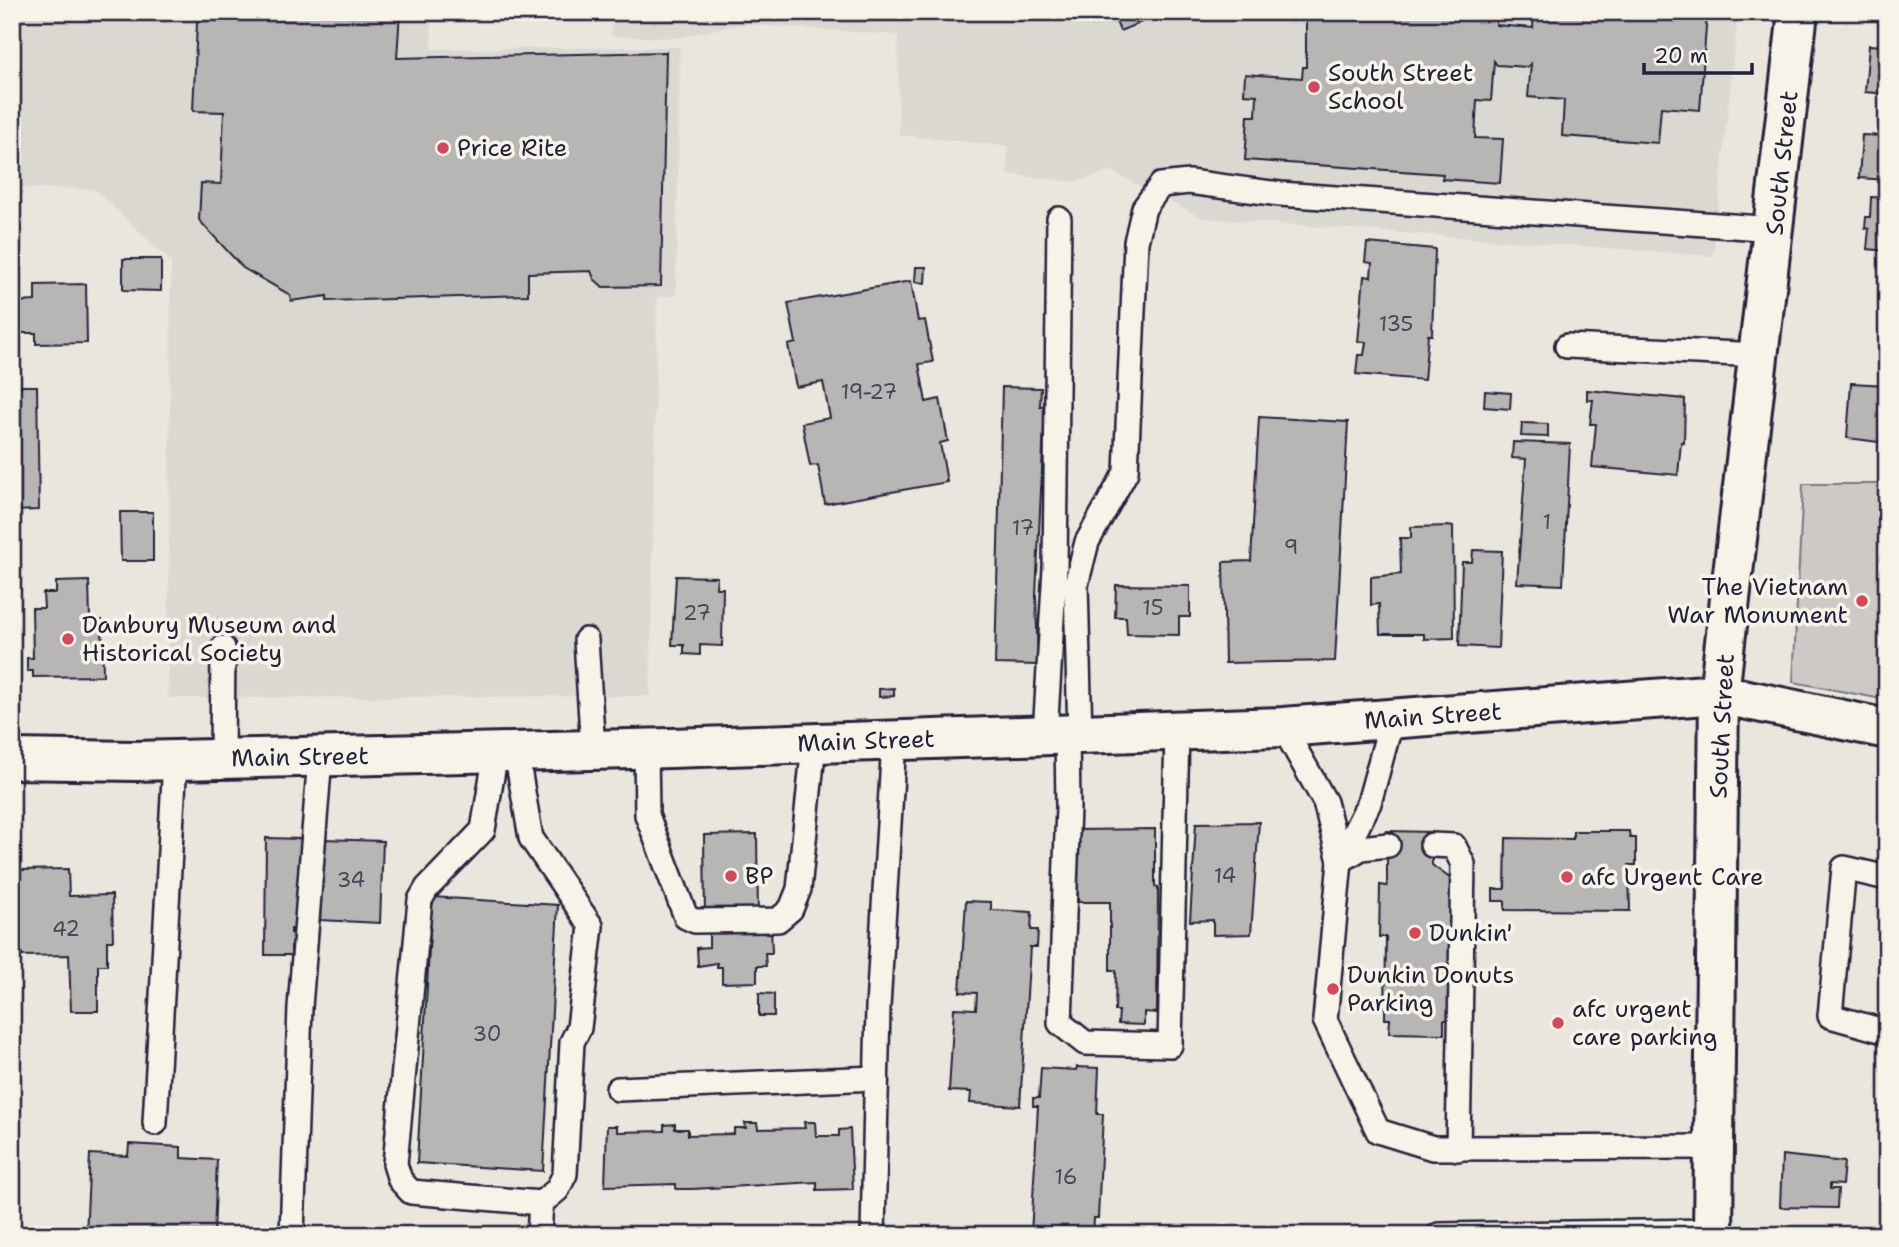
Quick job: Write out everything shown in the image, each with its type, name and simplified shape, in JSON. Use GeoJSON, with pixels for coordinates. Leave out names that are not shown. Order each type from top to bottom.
{"type":"FeatureCollection","features":[{"type":"Feature","properties":{"kind":"main road","name":"South Street"},"geometry":{"type":"LineString","coordinates":[[1713,1233],[1720,694],[1798,12]]}},
{"type":"Feature","properties":{"kind":"main road","name":"Main Street"},"geometry":{"type":"LineString","coordinates":[[12,759],[175,760],[646,749],[1283,727],[1720,694],[1887,729]]}},
{"type":"Feature","properties":{"kind":"lane"},"geometry":{"type":"LineString","coordinates":[[1064,734],[1076,585],[1087,542],[1126,472],[1136,242],[1144,208],[1161,185],[1189,182],[1280,194],[1775,229]]}},
{"type":"Feature","properties":{"kind":"lane"},"geometry":{"type":"LineString","coordinates":[[1059,219],[1055,568],[1068,807],[1060,1023],[1085,1043],[1170,1045],[1177,730]]}},
{"type":"Feature","properties":{"kind":"lane"},"geometry":{"type":"LineString","coordinates":[[1567,346],[1760,355]]}},
{"type":"Feature","properties":{"kind":"lane"},"geometry":{"type":"LineString","coordinates":[[586,640],[593,750]]}},
{"type":"Feature","properties":{"kind":"lane"},"geometry":{"type":"LineString","coordinates":[[222,759],[223,648]]}},
{"type":"Feature","properties":{"kind":"lane"},"geometry":{"type":"LineString","coordinates":[[1340,861],[1369,803],[1392,719]]}},
{"type":"Feature","properties":{"kind":"lane"},"geometry":{"type":"LineString","coordinates":[[1283,727],[1325,802],[1340,861],[1325,1020],[1378,1131],[1433,1148],[1714,1147]]}},
{"type":"Feature","properties":{"kind":"lane"},"geometry":{"type":"LineString","coordinates":[[873,1235],[876,1078],[894,741]]}},
{"type":"Feature","properties":{"kind":"lane"},"geometry":{"type":"LineString","coordinates":[[646,749],[647,815],[686,918],[695,921],[778,920],[791,909],[799,889],[814,743]]}},
{"type":"Feature","properties":{"kind":"lane"},"geometry":{"type":"LineString","coordinates":[[506,752],[531,838],[591,926],[579,1028],[572,1042],[565,1174],[557,1190],[541,1203],[411,1192],[400,1180],[395,1164],[420,901],[427,888],[484,830],[506,752]]}},
{"type":"Feature","properties":{"kind":"lane"},"geometry":{"type":"LineString","coordinates":[[292,1235],[300,1007],[320,757]]}},
{"type":"Feature","properties":{"kind":"lane"},"geometry":{"type":"LineString","coordinates":[[155,1122],[175,760]]}},
{"type":"Feature","properties":{"kind":"lane"},"geometry":{"type":"LineString","coordinates":[[1340,861],[1361,848],[1388,845]]}},
{"type":"Feature","properties":{"kind":"lane"},"geometry":{"type":"LineString","coordinates":[[1432,845],[1454,846],[1463,864],[1458,1149]]}},
{"type":"Feature","properties":{"kind":"lane"},"geometry":{"type":"LineString","coordinates":[[1887,878],[1844,868],[1830,1016],[1887,1032]]}},
{"type":"Feature","properties":{"kind":"lane"},"geometry":{"type":"LineString","coordinates":[[618,1089],[876,1078]]}},
{"type":"Feature","properties":{"kind":"lane"},"geometry":{"type":"LineString","coordinates":[[538,1235],[541,1203]]}},
{"type":"Feature","properties":{"kind":"lane"},"geometry":{"type":"LineString","coordinates":[[1439,1235],[1713,1233]]}},
{"type":"Feature","properties":{"kind":"shaded area"},"geometry":{"type":"Polygon","coordinates":[[[12,12],[431,12],[432,49],[680,47],[676,295],[657,297],[650,696],[168,698],[171,262],[95,189],[12,188],[12,12]]]}},
{"type":"Feature","properties":{"kind":"shaded area","name":"South Street School"},"geometry":{"type":"Polygon","coordinates":[[[613,12],[1738,12],[1713,256],[1202,218],[1111,171],[1075,182],[1007,174],[1008,146],[899,135],[898,35],[740,24],[676,38],[611,36],[613,12]]]}},
{"type":"Feature","properties":{"kind":"shaded area"},"geometry":{"type":"Polygon","coordinates":[[[1803,484],[1887,484],[1887,700],[1793,682],[1803,484]]]}},
{"type":"Feature","properties":{"kind":"building","name":"Price Rite"},"geometry":{"type":"Polygon","coordinates":[[[230,12],[400,12],[397,58],[666,52],[661,286],[603,287],[594,279],[591,271],[528,273],[528,295],[327,301],[327,296],[291,301],[290,295],[243,268],[199,220],[201,183],[221,184],[224,112],[193,111],[197,22],[230,16],[230,12]]]}},
{"type":"Feature","properties":{"kind":"building"},"geometry":{"type":"Polygon","coordinates":[[[1112,12],[1160,12],[1161,14],[1120,31],[1112,12]]]}},
{"type":"Feature","properties":{"kind":"building"},"geometry":{"type":"Polygon","coordinates":[[[1256,12],[1497,12],[1496,25],[1533,28],[1534,12],[1707,13],[1700,110],[1661,107],[1658,143],[1562,136],[1564,100],[1528,97],[1531,64],[1528,67],[1497,65],[1494,61],[1491,101],[1477,100],[1475,138],[1503,139],[1500,183],[1442,179],[1443,174],[1245,160],[1248,116],[1256,116],[1257,95],[1244,94],[1245,74],[1302,78],[1303,67],[1306,67],[1306,18],[1256,12]]]}},
{"type":"Feature","properties":{"kind":"building"},"geometry":{"type":"Polygon","coordinates":[[[1869,45],[1887,46],[1887,94],[1865,92],[1869,45]]]}},
{"type":"Feature","properties":{"kind":"building"},"geometry":{"type":"Polygon","coordinates":[[[1862,135],[1887,136],[1887,180],[1859,178],[1862,135]]]}},
{"type":"Feature","properties":{"kind":"building"},"geometry":{"type":"Polygon","coordinates":[[[1871,197],[1887,198],[1887,251],[1867,249],[1869,229],[1865,228],[1866,217],[1870,217],[1871,197]]]}},
{"type":"Feature","properties":{"kind":"building"},"geometry":{"type":"Polygon","coordinates":[[[1367,243],[1435,249],[1432,335],[1428,335],[1424,380],[1356,374],[1358,355],[1364,355],[1366,342],[1358,342],[1364,276],[1371,277],[1372,263],[1365,262],[1367,243]]]}},
{"type":"Feature","properties":{"kind":"building"},"geometry":{"type":"Polygon","coordinates":[[[123,259],[161,259],[161,291],[123,290],[123,259]]]}},
{"type":"Feature","properties":{"kind":"building"},"geometry":{"type":"Polygon","coordinates":[[[916,267],[926,267],[925,283],[915,282],[916,267]]]}},
{"type":"Feature","properties":{"kind":"building"},"geometry":{"type":"Polygon","coordinates":[[[911,281],[918,321],[925,320],[933,362],[919,364],[926,402],[940,399],[948,441],[940,443],[947,482],[825,504],[818,465],[810,466],[802,423],[830,418],[823,382],[796,387],[788,345],[796,343],[788,303],[911,281]]]}},
{"type":"Feature","properties":{"kind":"building"},"geometry":{"type":"Polygon","coordinates":[[[86,284],[87,343],[36,344],[36,333],[18,333],[18,302],[35,301],[35,285],[86,284]]]}},
{"type":"Feature","properties":{"kind":"building"},"geometry":{"type":"Polygon","coordinates":[[[1851,383],[1887,385],[1887,443],[1847,438],[1851,383]]]}},
{"type":"Feature","properties":{"kind":"building"},"geometry":{"type":"Polygon","coordinates":[[[12,386],[37,386],[39,510],[12,511],[12,386]]]}},
{"type":"Feature","properties":{"kind":"building"},"geometry":{"type":"Polygon","coordinates":[[[1002,387],[1041,388],[1040,406],[1045,406],[1036,595],[1038,665],[995,664],[1002,387]]]}},
{"type":"Feature","properties":{"kind":"building"},"geometry":{"type":"Polygon","coordinates":[[[1587,390],[1685,399],[1684,443],[1681,442],[1678,475],[1592,467],[1596,424],[1590,424],[1593,400],[1587,400],[1587,390]]]}},
{"type":"Feature","properties":{"kind":"building"},"geometry":{"type":"Polygon","coordinates":[[[1485,391],[1511,393],[1510,409],[1484,407],[1485,391]]]}},
{"type":"Feature","properties":{"kind":"building"},"geometry":{"type":"Polygon","coordinates":[[[1259,417],[1348,422],[1335,661],[1225,663],[1223,562],[1251,561],[1259,417]]]}},
{"type":"Feature","properties":{"kind":"building"},"geometry":{"type":"Polygon","coordinates":[[[1522,423],[1548,424],[1548,437],[1521,436],[1522,423]]]}},
{"type":"Feature","properties":{"kind":"building"},"geometry":{"type":"Polygon","coordinates":[[[1513,442],[1570,444],[1563,585],[1517,583],[1526,459],[1512,458],[1513,442]]]}},
{"type":"Feature","properties":{"kind":"building"},"geometry":{"type":"Polygon","coordinates":[[[120,512],[153,512],[153,561],[121,561],[120,512]]]}},
{"type":"Feature","properties":{"kind":"building"},"geometry":{"type":"Polygon","coordinates":[[[1453,526],[1454,638],[1424,639],[1424,634],[1380,634],[1379,604],[1371,605],[1371,577],[1401,574],[1400,538],[1411,538],[1411,527],[1453,526]]]}},
{"type":"Feature","properties":{"kind":"building"},"geometry":{"type":"Polygon","coordinates":[[[1473,550],[1502,551],[1498,648],[1459,646],[1462,562],[1472,562],[1473,550]]]}},
{"type":"Feature","properties":{"kind":"building"},"geometry":{"type":"Polygon","coordinates":[[[676,576],[717,577],[716,588],[723,588],[722,646],[700,645],[700,655],[684,654],[684,645],[672,645],[676,576]]]}},
{"type":"Feature","properties":{"kind":"building","name":"Danbury Museum and Historical Society"},"geometry":{"type":"Polygon","coordinates":[[[89,581],[90,620],[102,620],[103,676],[33,677],[33,671],[27,671],[27,658],[33,658],[32,608],[44,608],[43,593],[56,593],[56,582],[89,581]]]}},
{"type":"Feature","properties":{"kind":"building"},"geometry":{"type":"Polygon","coordinates":[[[1116,585],[1190,586],[1190,617],[1179,617],[1179,635],[1127,634],[1126,617],[1115,617],[1116,585]]]}},
{"type":"Feature","properties":{"kind":"building"},"geometry":{"type":"Polygon","coordinates":[[[894,688],[894,696],[879,697],[879,689],[894,688]]]}},
{"type":"Feature","properties":{"kind":"building"},"geometry":{"type":"Polygon","coordinates":[[[1259,822],[1251,934],[1213,935],[1213,920],[1190,921],[1196,823],[1259,822]]]}},
{"type":"Feature","properties":{"kind":"building"},"geometry":{"type":"Polygon","coordinates":[[[1155,829],[1155,886],[1158,887],[1157,1013],[1144,1012],[1144,1025],[1118,1024],[1119,1011],[1115,1011],[1116,970],[1110,970],[1110,902],[1078,902],[1078,830],[1155,829]]]}},
{"type":"Feature","properties":{"kind":"building","name":"Dunkin'"},"geometry":{"type":"Polygon","coordinates":[[[1387,831],[1432,832],[1432,865],[1451,879],[1448,1020],[1444,1020],[1444,1034],[1389,1033],[1390,1019],[1385,1019],[1386,937],[1379,937],[1380,885],[1387,886],[1387,831]]]}},
{"type":"Feature","properties":{"kind":"building","name":"afc Urgent Care"},"geometry":{"type":"Polygon","coordinates":[[[1573,831],[1629,831],[1630,838],[1636,838],[1636,865],[1629,865],[1630,911],[1505,910],[1505,901],[1493,901],[1493,889],[1505,889],[1506,838],[1573,839],[1573,831]]]}},
{"type":"Feature","properties":{"kind":"building","name":"BP"},"geometry":{"type":"Polygon","coordinates":[[[757,834],[758,918],[705,919],[704,835],[757,834]]]}},
{"type":"Feature","properties":{"kind":"building"},"geometry":{"type":"Polygon","coordinates":[[[266,838],[303,839],[302,929],[291,929],[291,933],[297,933],[297,946],[291,946],[291,955],[265,955],[266,838]]]}},
{"type":"Feature","properties":{"kind":"building"},"geometry":{"type":"Polygon","coordinates":[[[323,839],[383,841],[380,923],[320,920],[323,839]]]}},
{"type":"Feature","properties":{"kind":"building"},"geometry":{"type":"Polygon","coordinates":[[[68,869],[69,896],[112,895],[113,941],[107,941],[107,965],[98,965],[98,1011],[71,1011],[69,955],[21,956],[20,870],[68,869]]]}},
{"type":"Feature","properties":{"kind":"building"},"geometry":{"type":"Polygon","coordinates":[[[432,897],[558,905],[543,1171],[417,1163],[432,897]]]}},
{"type":"Feature","properties":{"kind":"building"},"geometry":{"type":"Polygon","coordinates":[[[966,901],[991,902],[991,910],[1032,912],[1031,930],[1038,930],[1037,947],[1030,947],[1020,1106],[970,1103],[971,1092],[949,1091],[954,1008],[976,1009],[977,993],[960,992],[966,901]]]}},
{"type":"Feature","properties":{"kind":"building"},"geometry":{"type":"Polygon","coordinates":[[[771,926],[772,953],[765,953],[766,966],[757,966],[757,982],[722,983],[722,967],[717,967],[717,963],[698,966],[697,948],[709,947],[709,928],[771,926]]]}},
{"type":"Feature","properties":{"kind":"building"},"geometry":{"type":"Polygon","coordinates":[[[759,993],[774,994],[774,1016],[759,1016],[759,993]]]}},
{"type":"Feature","properties":{"kind":"building"},"geometry":{"type":"Polygon","coordinates":[[[1077,1067],[1099,1068],[1097,1114],[1103,1114],[1098,1218],[1094,1218],[1093,1235],[1031,1235],[1038,1106],[1033,1106],[1033,1098],[1039,1098],[1041,1068],[1076,1070],[1077,1067]]]}},
{"type":"Feature","properties":{"kind":"building"},"geometry":{"type":"Polygon","coordinates":[[[804,1122],[815,1122],[816,1136],[839,1136],[839,1130],[850,1129],[853,1189],[817,1190],[817,1182],[692,1189],[676,1189],[676,1184],[605,1186],[607,1126],[617,1126],[617,1132],[664,1131],[664,1125],[675,1124],[675,1129],[688,1129],[688,1135],[734,1134],[734,1128],[746,1128],[745,1123],[757,1123],[758,1129],[805,1128],[804,1122]]]}},
{"type":"Feature","properties":{"kind":"building"},"geometry":{"type":"Polygon","coordinates":[[[129,1144],[181,1147],[181,1158],[217,1160],[214,1235],[86,1235],[90,1154],[128,1156],[129,1144]]]}},
{"type":"Feature","properties":{"kind":"building"},"geometry":{"type":"Polygon","coordinates":[[[1782,1155],[1844,1162],[1842,1185],[1830,1184],[1830,1189],[1838,1189],[1837,1208],[1780,1207],[1782,1155]]]}},
{"type":"Feature","properties":{"kind":"place","name":"South Street School"},"geometry":{"type":"Point","coordinates":[1314,87]}},
{"type":"Feature","properties":{"kind":"place","name":"Price Rite"},"geometry":{"type":"Point","coordinates":[443,148]}},
{"type":"Feature","properties":{"kind":"place","name":"The Vietnam War Monument"},"geometry":{"type":"Point","coordinates":[1862,601]}},
{"type":"Feature","properties":{"kind":"place","name":"Danbury Museum and Historical Society"},"geometry":{"type":"Point","coordinates":[68,639]}},
{"type":"Feature","properties":{"kind":"place","name":"BP"},"geometry":{"type":"Point","coordinates":[731,876]}},
{"type":"Feature","properties":{"kind":"place","name":"afc Urgent Care"},"geometry":{"type":"Point","coordinates":[1567,877]}},
{"type":"Feature","properties":{"kind":"place","name":"Dunkin'"},"geometry":{"type":"Point","coordinates":[1415,933]}},
{"type":"Feature","properties":{"kind":"place","name":"Dunkin Donuts Parking"},"geometry":{"type":"Point","coordinates":[1333,989]}},
{"type":"Feature","properties":{"kind":"place","name":"afc urgent care parking"},"geometry":{"type":"Point","coordinates":[1558,1023]}}]}
